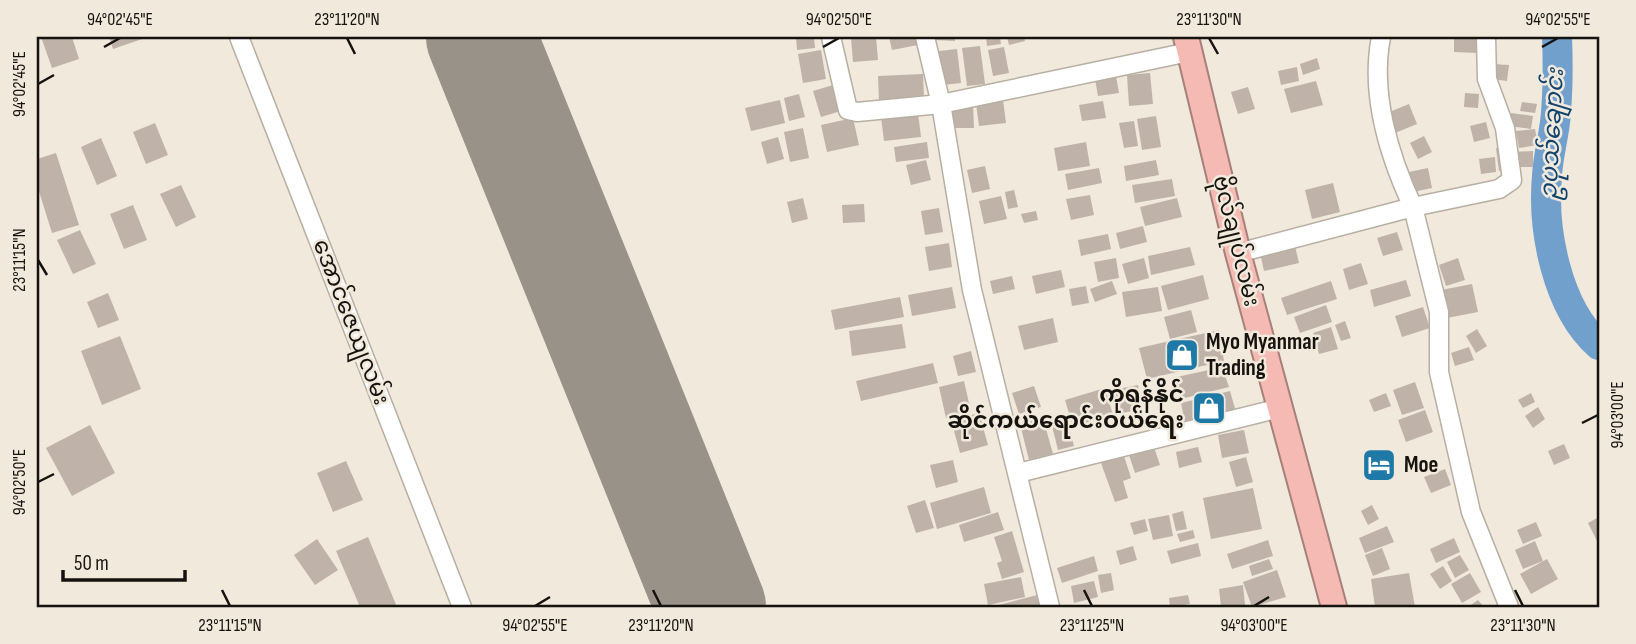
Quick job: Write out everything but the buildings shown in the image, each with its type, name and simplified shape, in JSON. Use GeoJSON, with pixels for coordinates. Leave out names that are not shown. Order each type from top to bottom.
{"type":"FeatureCollection","features":[{"type":"Feature","properties":{"kind":"highway","name":"ဗိုလ်ချုပ်လမ်း"},"geometry":{"type":"LineString","coordinates":[[1187,45],[1238,253],[1334,607]]}},
{"type":"Feature","properties":{"kind":"street","name":"အောင်ဇေယျလမ်း"},"geometry":{"type":"LineString","coordinates":[[239,37],[462,607]]}},
{"type":"Feature","properties":{"kind":"street"},"geometry":{"type":"LineString","coordinates":[[831,37],[849,110],[857,112],[941,104],[1187,45]]}},
{"type":"Feature","properties":{"kind":"street"},"geometry":{"type":"LineString","coordinates":[[925,37],[941,104],[972,290],[1050,607]]}},
{"type":"Feature","properties":{"kind":"street"},"geometry":{"type":"LineString","coordinates":[[1381,37],[1378,97],[1403,187],[1413,207],[1439,312],[1439,372],[1471,512],[1508,607]]}},
{"type":"Feature","properties":{"kind":"street"},"geometry":{"type":"LineString","coordinates":[[1238,253],[1413,207],[1499,189],[1512,180],[1505,128],[1487,79],[1486,37]]}},
{"type":"Feature","properties":{"kind":"street"},"geometry":{"type":"LineString","coordinates":[[1018,473],[1280,408]]}},
{"type":"Feature","properties":{"kind":"waterway","name":"ဥပုသ်ချောင်း"},"geometry":{"type":"LineString","coordinates":[[1557,37],[1557,103],[1546,197],[1550,243],[1555,267],[1572,311],[1599,345]]}},
{"type":"Feature","properties":{"kind":"runway"},"geometry":{"type":"LineString","coordinates":[[481,37],[711,607]]}},
{"type":"Feature","properties":{"kind":"place","name":"Myo Myanmar Trading"},"geometry":{"type":"Point","coordinates":[1182,355]}},
{"type":"Feature","properties":{"kind":"place","name":"ကိုရန်နိုင် ဆိုင်ကယ်ရောင်းဝယ်ရေး"},"geometry":{"type":"Point","coordinates":[1209,408]}},
{"type":"Feature","properties":{"kind":"place","name":"Moe"},"geometry":{"type":"Point","coordinates":[1379,465]}}]}
